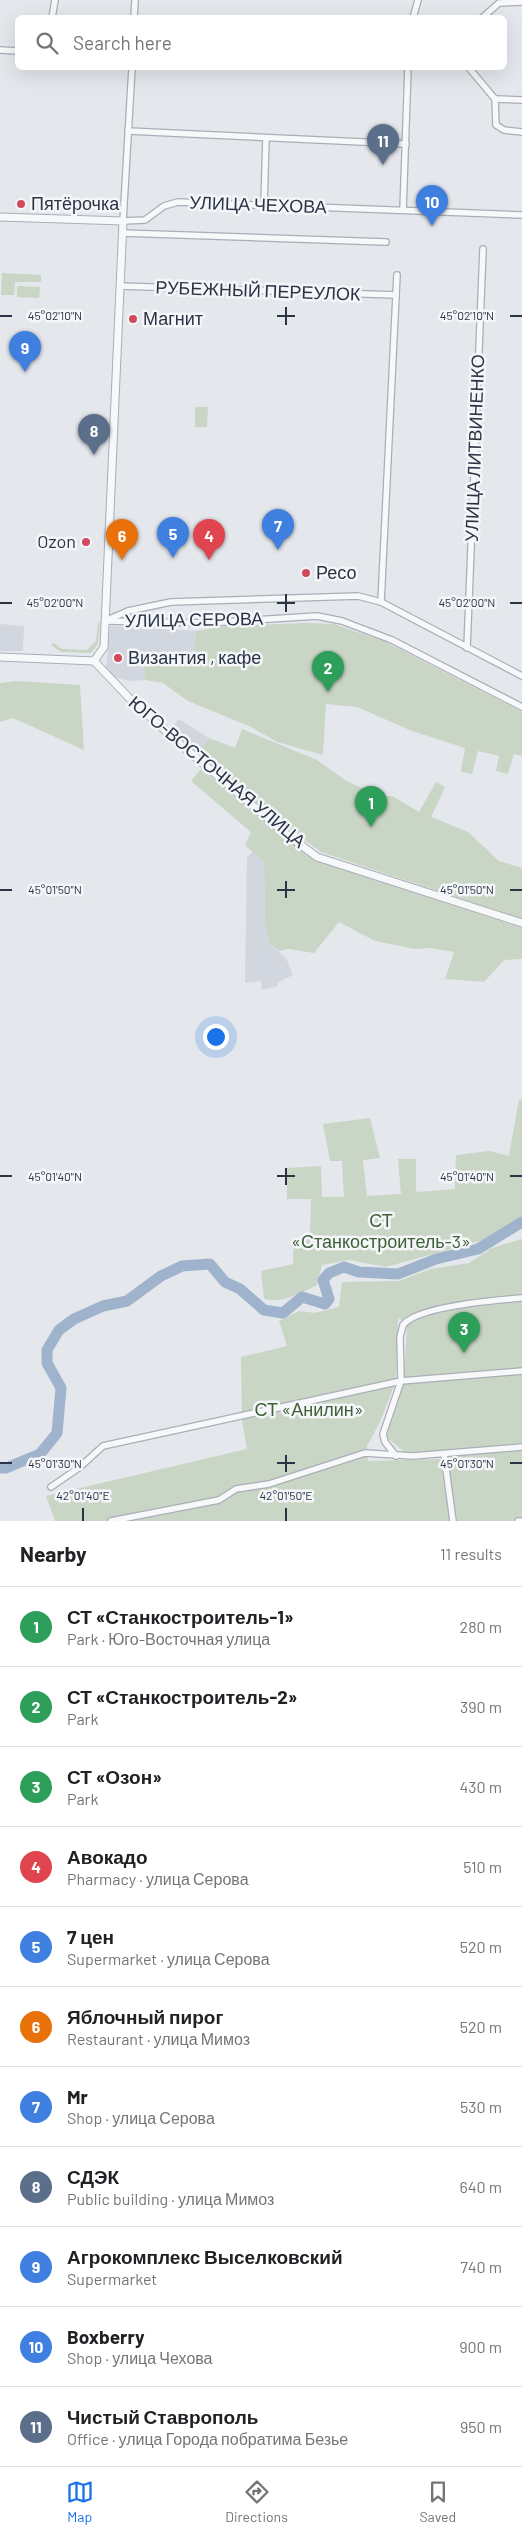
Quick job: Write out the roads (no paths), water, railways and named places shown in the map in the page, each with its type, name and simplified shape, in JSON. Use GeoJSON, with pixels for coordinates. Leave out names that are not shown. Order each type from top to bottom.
{"type":"FeatureCollection","features":[{"type":"Feature","properties":{"kind":"street"},"geometry":{"type":"LineString","coordinates":[[52,15],[55,0]]}},
{"type":"Feature","properties":{"kind":"street"},"geometry":{"type":"LineString","coordinates":[[134,15],[135,0]]}},
{"type":"Feature","properties":{"kind":"street"},"geometry":{"type":"LineString","coordinates":[[414,15],[418,0]]}},
{"type":"Feature","properties":{"kind":"street"},"geometry":{"type":"LineString","coordinates":[[485,15],[499,3],[522,2]]}},
{"type":"Feature","properties":{"kind":"street"},"geometry":{"type":"LineString","coordinates":[[0,50],[15,51]]}},
{"type":"Feature","properties":{"kind":"street"},"geometry":{"type":"LineString","coordinates":[[0,657],[94,661],[104,647],[122,233],[132,70]]}},
{"type":"Feature","properties":{"kind":"street"},"geometry":{"type":"LineString","coordinates":[[403,210],[408,70]]}},
{"type":"Feature","properties":{"kind":"street"},"geometry":{"type":"LineString","coordinates":[[471,70],[495,99],[496,125],[504,130],[522,132]]}},
{"type":"Feature","properties":{"kind":"street"},"geometry":{"type":"LineString","coordinates":[[495,99],[522,100]]}},
{"type":"Feature","properties":{"kind":"street"},"geometry":{"type":"LineString","coordinates":[[128,131],[406,144]]}},
{"type":"Feature","properties":{"kind":"street"},"geometry":{"type":"LineString","coordinates":[[264,205],[266,138]]}},
{"type":"Feature","properties":{"kind":"street","name":"УЛИЦА ЧЕХОВА"},"geometry":{"type":"LineString","coordinates":[[0,217],[146,220],[164,206],[178,202],[522,215]]}},
{"type":"Feature","properties":{"kind":"street"},"geometry":{"type":"LineString","coordinates":[[122,233],[386,242]]}},
{"type":"Feature","properties":{"kind":"street","name":"УЛИЦА ЛИТВИНЕНКО"},"geometry":{"type":"LineString","coordinates":[[468,648],[483,249]]}},
{"type":"Feature","properties":{"kind":"street"},"geometry":{"type":"LineString","coordinates":[[381,602],[397,275]]}},
{"type":"Feature","properties":{"kind":"street","name":"РУБЕЖНЫЙ ПЕРЕУЛОК"},"geometry":{"type":"LineString","coordinates":[[120,286],[396,295]]}},
{"type":"Feature","properties":{"kind":"street","name":"УЛИЦА СЕРОВА"},"geometry":{"type":"LineString","coordinates":[[105,621],[128,611],[171,602],[358,596],[381,602],[522,676]]}},
{"type":"Feature","properties":{"kind":"street","name":"УЛИЦА СЕРОВА"},"geometry":{"type":"LineString","coordinates":[[105,621],[207,623],[317,616],[342,621],[392,640],[522,707]]}},
{"type":"Feature","properties":{"kind":"street","name":"ЮГО-ВОСТОЧНАЯ УЛИЦА"},"geometry":{"type":"LineString","coordinates":[[94,661],[131,700],[187,750],[285,834],[317,856],[522,923]]}},
{"type":"Feature","properties":{"kind":"street"},"geometry":{"type":"LineString","coordinates":[[396,1456],[385,1442],[383,1434],[401,1381],[400,1337],[402,1325],[413,1317],[476,1301],[522,1298]]}},
{"type":"Feature","properties":{"kind":"street"},"geometry":{"type":"LineString","coordinates":[[51,1487],[80,1467],[102,1446],[401,1381],[522,1371]]}},
{"type":"Feature","properties":{"kind":"street"},"geometry":{"type":"LineString","coordinates":[[110,1521],[219,1500],[236,1490],[269,1484],[365,1453],[396,1456],[522,1447]]}},
{"type":"Feature","properties":{"kind":"street"},"geometry":{"type":"LineString","coordinates":[[444,1454],[453,1521]]}},
{"type":"Feature","properties":{"kind":"street"},"geometry":{"type":"LineString","coordinates":[[518,1521],[522,1520]]}},
{"type":"Feature","properties":{"kind":"waterway"},"geometry":{"type":"LineString","coordinates":[[0,1468],[6,1468],[40,1454],[57,1433],[61,1388],[47,1363],[47,1350],[59,1330],[74,1319],[103,1306],[127,1301],[161,1276],[182,1266],[210,1264],[225,1282],[240,1289],[264,1310],[283,1313],[302,1297],[325,1304],[329,1299],[323,1280],[329,1273],[344,1267],[359,1272],[398,1274],[436,1259],[478,1249],[522,1222]]}},
{"type":"Feature","properties":{"kind":"place","name":"Чистый Ставрополь"},"geometry":{"type":"Point","coordinates":[383,165]}},
{"type":"Feature","properties":{"kind":"place","name":"Пятёрочка"},"geometry":{"type":"Point","coordinates":[21,204]}},
{"type":"Feature","properties":{"kind":"place","name":"Boxberry"},"geometry":{"type":"Point","coordinates":[432,226]}},
{"type":"Feature","properties":{"kind":"place","name":"Магнит"},"geometry":{"type":"Point","coordinates":[133,319]}},
{"type":"Feature","properties":{"kind":"place","name":"Агрокомплекс Выселковский"},"geometry":{"type":"Point","coordinates":[25,372]}},
{"type":"Feature","properties":{"kind":"place","name":"СДЭК"},"geometry":{"type":"Point","coordinates":[94,455]}},
{"type":"Feature","properties":{"kind":"place","name":"Ozon"},"geometry":{"type":"Point","coordinates":[86,542]}},
{"type":"Feature","properties":{"kind":"place","name":"Mr"},"geometry":{"type":"Point","coordinates":[278,550]}},
{"type":"Feature","properties":{"kind":"place","name":"7 цен"},"geometry":{"type":"Point","coordinates":[173,558]}},
{"type":"Feature","properties":{"kind":"place","name":"Яблочный пирог"},"geometry":{"type":"Point","coordinates":[122,560]}},
{"type":"Feature","properties":{"kind":"place","name":"Авокадо"},"geometry":{"type":"Point","coordinates":[209,560]}},
{"type":"Feature","properties":{"kind":"place","name":"Ресо"},"geometry":{"type":"Point","coordinates":[306,573]}},
{"type":"Feature","properties":{"kind":"place","name":"Византия , кафе"},"geometry":{"type":"Point","coordinates":[118,658]}},
{"type":"Feature","properties":{"kind":"place","name":"СТ «Станкостроитель-2»"},"geometry":{"type":"Point","coordinates":[328,692]}},
{"type":"Feature","properties":{"kind":"place","name":"СТ «Станкостроитель-1»"},"geometry":{"type":"Point","coordinates":[371,827]}},
{"type":"Feature","properties":{"kind":"place","name":"СТ «Озон»"},"geometry":{"type":"Point","coordinates":[464,1353]}},
{"type":"Feature","properties":{"kind":"park label","name":"СТ «Станкостроитель-3»"},"geometry":{"type":"Point","coordinates":[381,1231]}},
{"type":"Feature","properties":{"kind":"park label","name":"СТ «Анилин»"},"geometry":{"type":"Point","coordinates":[309,1410]}}]}
